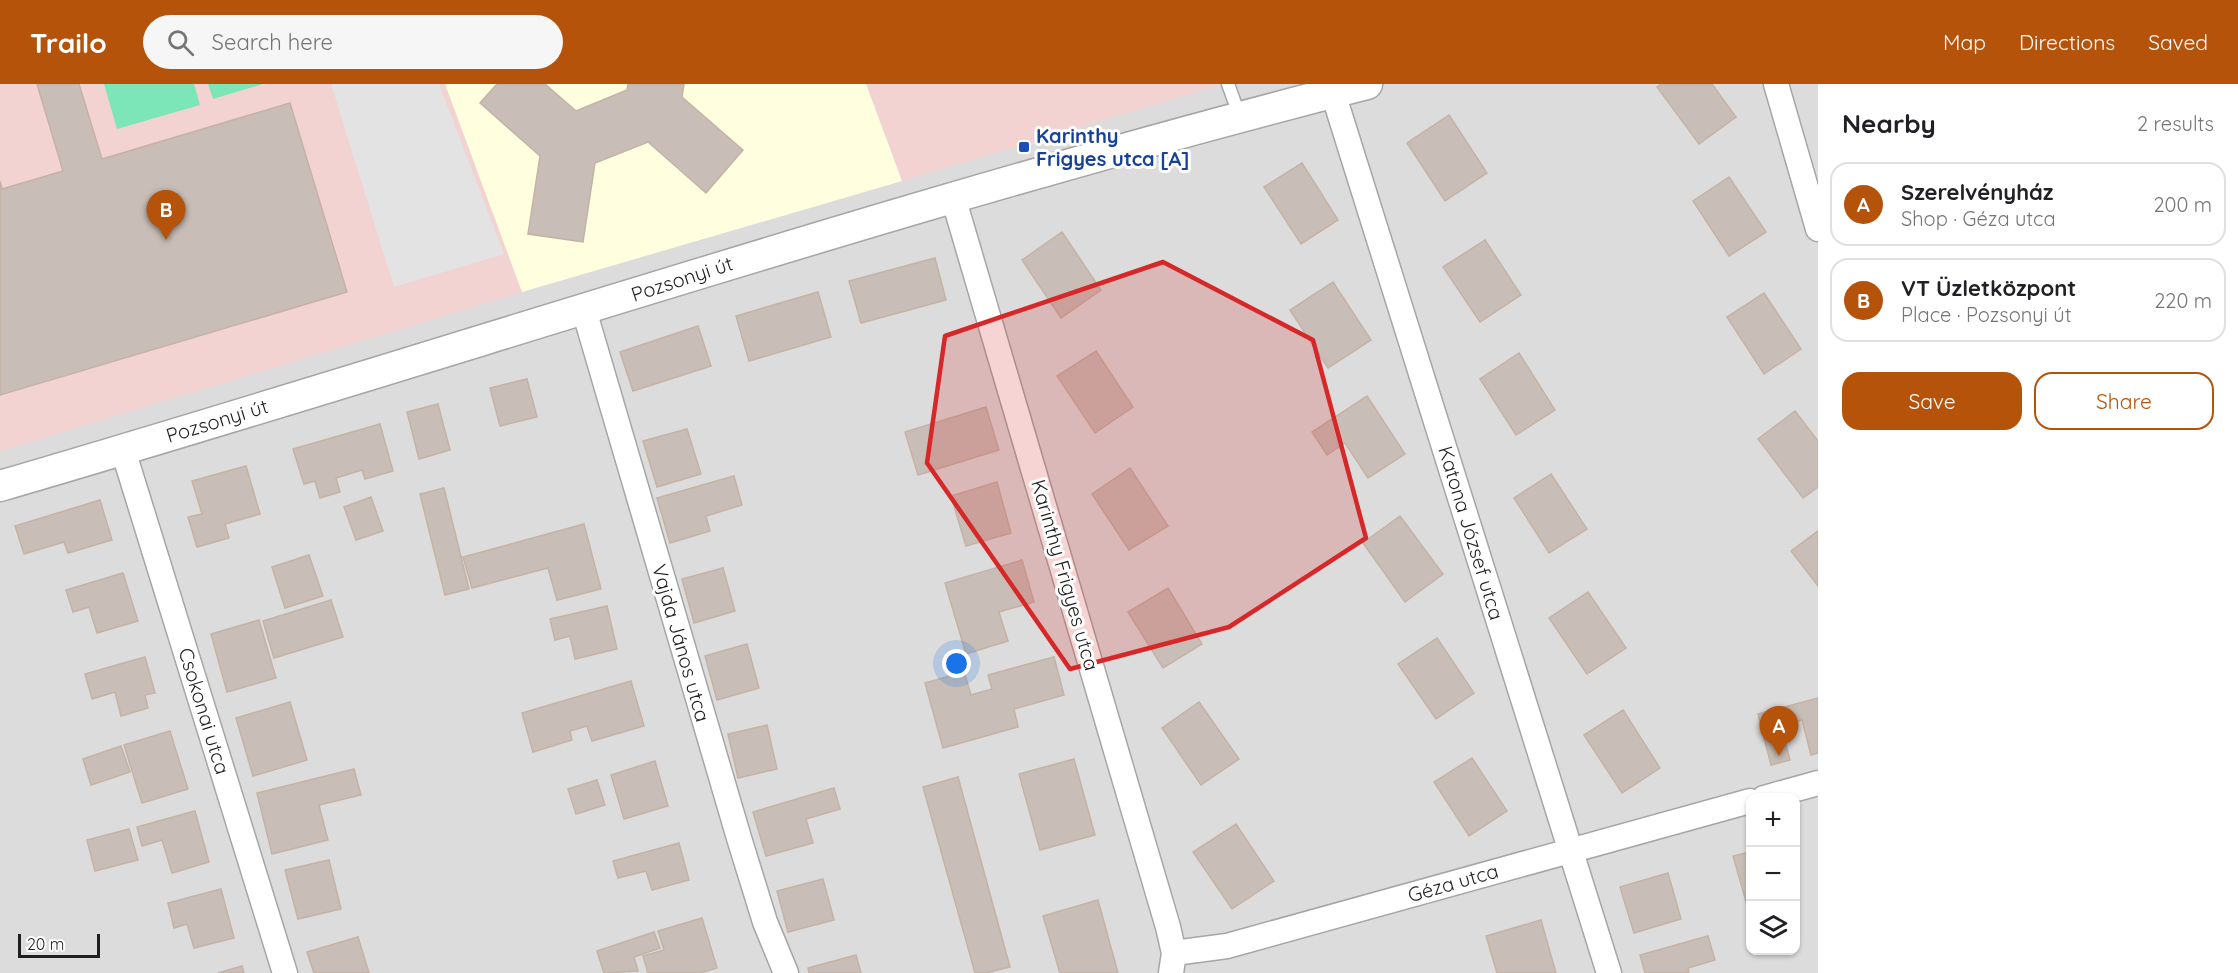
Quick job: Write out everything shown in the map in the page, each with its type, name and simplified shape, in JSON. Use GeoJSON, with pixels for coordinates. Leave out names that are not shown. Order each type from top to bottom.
{"type":"FeatureCollection","features":[{"type":"Feature","properties":{"kind":"street","name":"Pozsonyi út"},"geometry":{"type":"LineString","coordinates":[[0,486],[584,310],[770,250],[953,197],[1367,84]]}},
{"type":"Feature","properties":{"kind":"street"},"geometry":{"type":"LineString","coordinates":[[1776,84],[1818,229]]}},
{"type":"Feature","properties":{"kind":"street","name":"Katona József utca"},"geometry":{"type":"LineString","coordinates":[[1333,93],[1609,973]]}},
{"type":"Feature","properties":{"kind":"street","name":"Karinthy Frigyes utca"},"geometry":{"type":"LineString","coordinates":[[953,197],[1162,904],[1172,963]]}},
{"type":"Feature","properties":{"kind":"street","name":"Vajda János utca"},"geometry":{"type":"LineString","coordinates":[[584,310],[739,838],[765,922],[786,973]]}},
{"type":"Feature","properties":{"kind":"street","name":"Csokonai utca"},"geometry":{"type":"LineString","coordinates":[[123,450],[285,973]]}},
{"type":"Feature","properties":{"kind":"street"},"geometry":{"type":"LineString","coordinates":[[1782,793],[1818,783]]}},
{"type":"Feature","properties":{"kind":"street","name":"Géza utca"},"geometry":{"type":"LineString","coordinates":[[1172,963],[1746,802]]}},
{"type":"Feature","properties":{"kind":"lane"},"geometry":{"type":"LineString","coordinates":[[1228,84],[1240,118]]}},
{"type":"Feature","properties":{"kind":"highlighted area"},"geometry":{"type":"Polygon","coordinates":[[[1163,262],[1313,340],[1366,538],[1229,627],[1070,669],[927,463],[945,336],[1163,262]]]}},
{"type":"Feature","properties":{"kind":"shaded area"},"geometry":{"type":"Polygon","coordinates":[[[0,84],[1818,84],[1818,973],[0,973],[0,84]]]}},
{"type":"Feature","properties":{"kind":"shaded area"},"geometry":{"type":"Polygon","coordinates":[[[0,84],[445,84],[522,292],[0,451],[0,84]]]}},
{"type":"Feature","properties":{"kind":"shaded area"},"geometry":{"type":"Polygon","coordinates":[[[331,84],[439,84],[504,254],[394,287],[331,84]]]}},
{"type":"Feature","properties":{"kind":"shaded area"},"geometry":{"type":"Polygon","coordinates":[[[445,84],[866,84],[902,181],[522,292],[445,84]]]}},
{"type":"Feature","properties":{"kind":"shaded area"},"geometry":{"type":"Polygon","coordinates":[[[866,84],[1223,84],[902,181],[866,84]]]}},
{"type":"Feature","properties":{"kind":"green space"},"geometry":{"type":"Polygon","coordinates":[[[104,84],[194,84],[200,105],[117,129],[104,84]]]}},
{"type":"Feature","properties":{"kind":"green space"},"geometry":{"type":"Polygon","coordinates":[[[208,84],[263,84],[213,99],[208,84]]]}},
{"type":"Feature","properties":{"kind":"building"},"geometry":{"type":"Polygon","coordinates":[[[37,84],[79,84],[102,159],[290,103],[347,292],[0,395],[0,181],[2,189],[63,171],[37,84]]]}},
{"type":"Feature","properties":{"kind":"building"},"geometry":{"type":"Polygon","coordinates":[[[497,84],[545,84],[576,111],[627,90],[628,84],[684,84],[682,97],[743,150],[706,193],[648,142],[595,163],[583,242],[528,234],[540,156],[480,103],[497,84]]]}},
{"type":"Feature","properties":{"kind":"building"},"geometry":{"type":"Polygon","coordinates":[[[1661,84],[1712,84],[1736,117],[1699,144],[1657,87],[1661,84]]]}},
{"type":"Feature","properties":{"kind":"building"},"geometry":{"type":"Polygon","coordinates":[[[1449,115],[1487,173],[1445,201],[1407,143],[1449,115]]]}},
{"type":"Feature","properties":{"kind":"building"},"geometry":{"type":"Polygon","coordinates":[[[1302,163],[1338,220],[1301,244],[1264,187],[1302,163]]]}},
{"type":"Feature","properties":{"kind":"building"},"geometry":{"type":"Polygon","coordinates":[[[1729,177],[1766,232],[1729,256],[1693,201],[1729,177]]]}},
{"type":"Feature","properties":{"kind":"building"},"geometry":{"type":"Polygon","coordinates":[[[1062,232],[1101,290],[1061,318],[1022,260],[1062,232]]]}},
{"type":"Feature","properties":{"kind":"building"},"geometry":{"type":"Polygon","coordinates":[[[1485,240],[1521,295],[1480,322],[1443,267],[1485,240]]]}},
{"type":"Feature","properties":{"kind":"building"},"geometry":{"type":"Polygon","coordinates":[[[935,258],[946,300],[861,323],[849,281],[935,258]]]}},
{"type":"Feature","properties":{"kind":"building"},"geometry":{"type":"Polygon","coordinates":[[[1333,282],[1371,340],[1328,368],[1290,310],[1333,282]]]}},
{"type":"Feature","properties":{"kind":"building"},"geometry":{"type":"Polygon","coordinates":[[[818,292],[831,337],[749,361],[736,316],[818,292]]]}},
{"type":"Feature","properties":{"kind":"building"},"geometry":{"type":"Polygon","coordinates":[[[1764,293],[1801,349],[1764,374],[1727,317],[1764,293]]]}},
{"type":"Feature","properties":{"kind":"building"},"geometry":{"type":"Polygon","coordinates":[[[698,326],[711,366],[633,391],[620,352],[698,326]]]}},
{"type":"Feature","properties":{"kind":"building"},"geometry":{"type":"Polygon","coordinates":[[[1096,351],[1133,407],[1095,433],[1057,376],[1096,351]]]}},
{"type":"Feature","properties":{"kind":"building"},"geometry":{"type":"Polygon","coordinates":[[[1519,353],[1555,410],[1516,435],[1480,379],[1519,353]]]}},
{"type":"Feature","properties":{"kind":"building"},"geometry":{"type":"Polygon","coordinates":[[[527,379],[537,417],[500,426],[490,388],[527,379]]]}},
{"type":"Feature","properties":{"kind":"building"},"geometry":{"type":"Polygon","coordinates":[[[1367,396],[1405,454],[1368,478],[1345,443],[1327,455],[1312,432],[1367,396]]]}},
{"type":"Feature","properties":{"kind":"building"},"geometry":{"type":"Polygon","coordinates":[[[438,404],[450,450],[419,459],[407,412],[438,404]]]}},
{"type":"Feature","properties":{"kind":"building"},"geometry":{"type":"Polygon","coordinates":[[[986,407],[999,450],[918,475],[905,432],[986,407]]]}},
{"type":"Feature","properties":{"kind":"building"},"geometry":{"type":"Polygon","coordinates":[[[1795,411],[1818,441],[1818,487],[1803,498],[1758,439],[1795,411]]]}},
{"type":"Feature","properties":{"kind":"building"},"geometry":{"type":"Polygon","coordinates":[[[380,424],[393,471],[365,479],[362,470],[336,478],[340,492],[320,498],[315,481],[304,484],[293,449],[380,424]]]}},
{"type":"Feature","properties":{"kind":"building"},"geometry":{"type":"Polygon","coordinates":[[[687,429],[701,474],[657,487],[643,441],[687,429]]]}},
{"type":"Feature","properties":{"kind":"building"},"geometry":{"type":"Polygon","coordinates":[[[246,466],[260,514],[225,524],[229,538],[197,547],[188,517],[202,514],[192,481],[246,466]]]}},
{"type":"Feature","properties":{"kind":"building"},"geometry":{"type":"Polygon","coordinates":[[[1130,468],[1168,526],[1129,550],[1092,494],[1130,468]]]}},
{"type":"Feature","properties":{"kind":"building"},"geometry":{"type":"Polygon","coordinates":[[[1551,474],[1587,529],[1549,553],[1514,498],[1551,474]]]}},
{"type":"Feature","properties":{"kind":"building"},"geometry":{"type":"Polygon","coordinates":[[[734,476],[742,505],[706,516],[710,531],[670,543],[657,498],[734,476]]]}},
{"type":"Feature","properties":{"kind":"building"},"geometry":{"type":"Polygon","coordinates":[[[997,482],[1011,533],[966,546],[951,496],[997,482]]]}},
{"type":"Feature","properties":{"kind":"building"},"geometry":{"type":"Polygon","coordinates":[[[444,488],[469,589],[445,595],[420,494],[444,488]]]}},
{"type":"Feature","properties":{"kind":"building"},"geometry":{"type":"Polygon","coordinates":[[[371,497],[383,531],[356,540],[344,507],[371,497]]]}},
{"type":"Feature","properties":{"kind":"building"},"geometry":{"type":"Polygon","coordinates":[[[100,500],[112,540],[68,553],[64,542],[24,554],[15,526],[100,500]]]}},
{"type":"Feature","properties":{"kind":"building"},"geometry":{"type":"Polygon","coordinates":[[[1400,516],[1443,574],[1405,602],[1363,543],[1400,516]]]}},
{"type":"Feature","properties":{"kind":"building"},"geometry":{"type":"Polygon","coordinates":[[[584,524],[601,589],[557,600],[548,568],[472,588],[463,557],[584,524]]]}},
{"type":"Feature","properties":{"kind":"building"},"geometry":{"type":"Polygon","coordinates":[[[1818,531],[1818,586],[1791,551],[1818,531]]]}},
{"type":"Feature","properties":{"kind":"building"},"geometry":{"type":"Polygon","coordinates":[[[309,555],[323,596],[285,608],[272,567],[309,555]]]}},
{"type":"Feature","properties":{"kind":"building"},"geometry":{"type":"Polygon","coordinates":[[[1022,560],[1034,602],[999,612],[1008,641],[966,654],[945,583],[1022,560]]]}},
{"type":"Feature","properties":{"kind":"building"},"geometry":{"type":"Polygon","coordinates":[[[723,568],[735,611],[694,623],[682,579],[723,568]]]}},
{"type":"Feature","properties":{"kind":"building"},"geometry":{"type":"Polygon","coordinates":[[[123,573],[138,621],[97,633],[89,607],[73,612],[66,590],[123,573]]]}},
{"type":"Feature","properties":{"kind":"building"},"geometry":{"type":"Polygon","coordinates":[[[1168,588],[1202,644],[1163,668],[1128,612],[1168,588]]]}},
{"type":"Feature","properties":{"kind":"building"},"geometry":{"type":"Polygon","coordinates":[[[1588,592],[1626,648],[1587,674],[1549,618],[1588,592]]]}},
{"type":"Feature","properties":{"kind":"building"},"geometry":{"type":"Polygon","coordinates":[[[331,600],[343,637],[274,658],[263,621],[331,600]]]}},
{"type":"Feature","properties":{"kind":"building"},"geometry":{"type":"Polygon","coordinates":[[[607,606],[617,649],[575,659],[570,636],[555,640],[550,619],[607,606]]]}},
{"type":"Feature","properties":{"kind":"building"},"geometry":{"type":"Polygon","coordinates":[[[259,620],[276,678],[227,692],[211,634],[259,620]]]}},
{"type":"Feature","properties":{"kind":"building"},"geometry":{"type":"Polygon","coordinates":[[[1437,638],[1474,693],[1436,719],[1398,664],[1437,638]]]}},
{"type":"Feature","properties":{"kind":"building"},"geometry":{"type":"Polygon","coordinates":[[[747,644],[759,688],[717,700],[705,656],[747,644]]]}},
{"type":"Feature","properties":{"kind":"building"},"geometry":{"type":"Polygon","coordinates":[[[145,657],[155,693],[145,695],[148,708],[121,716],[115,692],[92,699],[85,674],[145,657]]]}},
{"type":"Feature","properties":{"kind":"building"},"geometry":{"type":"Polygon","coordinates":[[[1054,657],[1064,695],[1014,709],[1018,727],[943,748],[925,683],[964,672],[971,695],[992,689],[988,675],[1054,657]]]}},
{"type":"Feature","properties":{"kind":"building"},"geometry":{"type":"Polygon","coordinates":[[[631,681],[644,726],[592,741],[587,726],[570,731],[572,740],[533,752],[522,713],[631,681]]]}},
{"type":"Feature","properties":{"kind":"building"},"geometry":{"type":"Polygon","coordinates":[[[1818,698],[1818,753],[1811,755],[1802,720],[1781,726],[1790,760],[1771,765],[1758,714],[1818,698]]]}},
{"type":"Feature","properties":{"kind":"building"},"geometry":{"type":"Polygon","coordinates":[[[290,702],[307,760],[253,776],[236,718],[290,702]]]}},
{"type":"Feature","properties":{"kind":"building"},"geometry":{"type":"Polygon","coordinates":[[[1199,702],[1239,759],[1201,785],[1162,728],[1199,702]]]}},
{"type":"Feature","properties":{"kind":"building"},"geometry":{"type":"Polygon","coordinates":[[[1623,710],[1660,768],[1622,793],[1584,735],[1623,710]]]}},
{"type":"Feature","properties":{"kind":"building"},"geometry":{"type":"Polygon","coordinates":[[[767,725],[777,769],[738,778],[728,734],[767,725]]]}},
{"type":"Feature","properties":{"kind":"building"},"geometry":{"type":"Polygon","coordinates":[[[170,731],[188,789],[142,803],[124,745],[170,731]]]}},
{"type":"Feature","properties":{"kind":"building"},"geometry":{"type":"Polygon","coordinates":[[[121,746],[130,772],[91,785],[83,759],[121,746]]]}},
{"type":"Feature","properties":{"kind":"building"},"geometry":{"type":"Polygon","coordinates":[[[1472,758],[1507,811],[1469,836],[1434,782],[1472,758]]]}},
{"type":"Feature","properties":{"kind":"building"},"geometry":{"type":"Polygon","coordinates":[[[1074,759],[1095,835],[1040,850],[1019,774],[1074,759]]]}},
{"type":"Feature","properties":{"kind":"building"},"geometry":{"type":"Polygon","coordinates":[[[655,761],[668,806],[624,819],[611,775],[655,761]]]}},
{"type":"Feature","properties":{"kind":"building"},"geometry":{"type":"Polygon","coordinates":[[[354,769],[361,795],[319,805],[328,840],[272,854],[257,793],[354,769]]]}},
{"type":"Feature","properties":{"kind":"building"},"geometry":{"type":"Polygon","coordinates":[[[958,777],[1010,967],[986,973],[975,973],[923,787],[958,777]]]}},
{"type":"Feature","properties":{"kind":"building"},"geometry":{"type":"Polygon","coordinates":[[[597,780],[605,805],[576,814],[568,789],[597,780]]]}},
{"type":"Feature","properties":{"kind":"building"},"geometry":{"type":"Polygon","coordinates":[[[834,788],[840,809],[806,819],[813,843],[766,856],[753,812],[834,788]]]}},
{"type":"Feature","properties":{"kind":"building"},"geometry":{"type":"Polygon","coordinates":[[[195,811],[209,862],[172,873],[162,840],[142,846],[137,827],[195,811]]]}},
{"type":"Feature","properties":{"kind":"building"},"geometry":{"type":"Polygon","coordinates":[[[1236,824],[1274,881],[1232,909],[1193,852],[1236,824]]]}},
{"type":"Feature","properties":{"kind":"building"},"geometry":{"type":"Polygon","coordinates":[[[129,829],[138,860],[95,871],[87,840],[129,829]]]}},
{"type":"Feature","properties":{"kind":"building"},"geometry":{"type":"Polygon","coordinates":[[[679,843],[689,880],[652,890],[646,871],[618,878],[613,861],[679,843]]]}},
{"type":"Feature","properties":{"kind":"building"},"geometry":{"type":"Polygon","coordinates":[[[1746,853],[1746,902],[1733,856],[1746,853]]]}},
{"type":"Feature","properties":{"kind":"building"},"geometry":{"type":"Polygon","coordinates":[[[329,860],[341,909],[298,919],[285,870],[329,860]]]}},
{"type":"Feature","properties":{"kind":"building"},"geometry":{"type":"Polygon","coordinates":[[[1668,873],[1681,919],[1634,933],[1620,887],[1668,873]]]}},
{"type":"Feature","properties":{"kind":"building"},"geometry":{"type":"Polygon","coordinates":[[[823,879],[834,920],[788,932],[777,891],[823,879]]]}},
{"type":"Feature","properties":{"kind":"building"},"geometry":{"type":"Polygon","coordinates":[[[221,889],[234,938],[194,948],[187,924],[174,928],[168,903],[221,889]]]}},
{"type":"Feature","properties":{"kind":"building"},"geometry":{"type":"Polygon","coordinates":[[[1098,900],[1118,973],[1060,973],[1043,916],[1098,900]]]}},
{"type":"Feature","properties":{"kind":"building"},"geometry":{"type":"Polygon","coordinates":[[[702,918],[717,968],[700,973],[648,973],[643,956],[664,950],[658,931],[702,918]]]}},
{"type":"Feature","properties":{"kind":"building"},"geometry":{"type":"Polygon","coordinates":[[[1541,920],[1556,973],[1497,973],[1486,936],[1541,920]]]}},
{"type":"Feature","properties":{"kind":"building"},"geometry":{"type":"Polygon","coordinates":[[[654,932],[660,948],[634,957],[638,971],[604,973],[597,951],[654,932]]]}},
{"type":"Feature","properties":{"kind":"building"},"geometry":{"type":"Polygon","coordinates":[[[1708,936],[1715,960],[1688,968],[1689,973],[1645,973],[1640,955],[1708,936]]]}},
{"type":"Feature","properties":{"kind":"building"},"geometry":{"type":"Polygon","coordinates":[[[358,937],[369,973],[314,973],[307,952],[358,937]]]}},
{"type":"Feature","properties":{"kind":"building"},"geometry":{"type":"Polygon","coordinates":[[[856,955],[861,973],[809,973],[808,968],[856,955]]]}},
{"type":"Feature","properties":{"kind":"building"},"geometry":{"type":"Polygon","coordinates":[[[242,966],[244,973],[218,973],[242,966]]]}},
{"type":"Feature","properties":{"kind":"place","name":"Karinthy Frigyes utca [A]"},"geometry":{"type":"Point","coordinates":[1024,147]}},
{"type":"Feature","properties":{"kind":"place","name":"VT Üzletközpont"},"geometry":{"type":"Point","coordinates":[166,240]}},
{"type":"Feature","properties":{"kind":"place","name":"Szerelvényház"},"geometry":{"type":"Point","coordinates":[1779,756]}}]}
